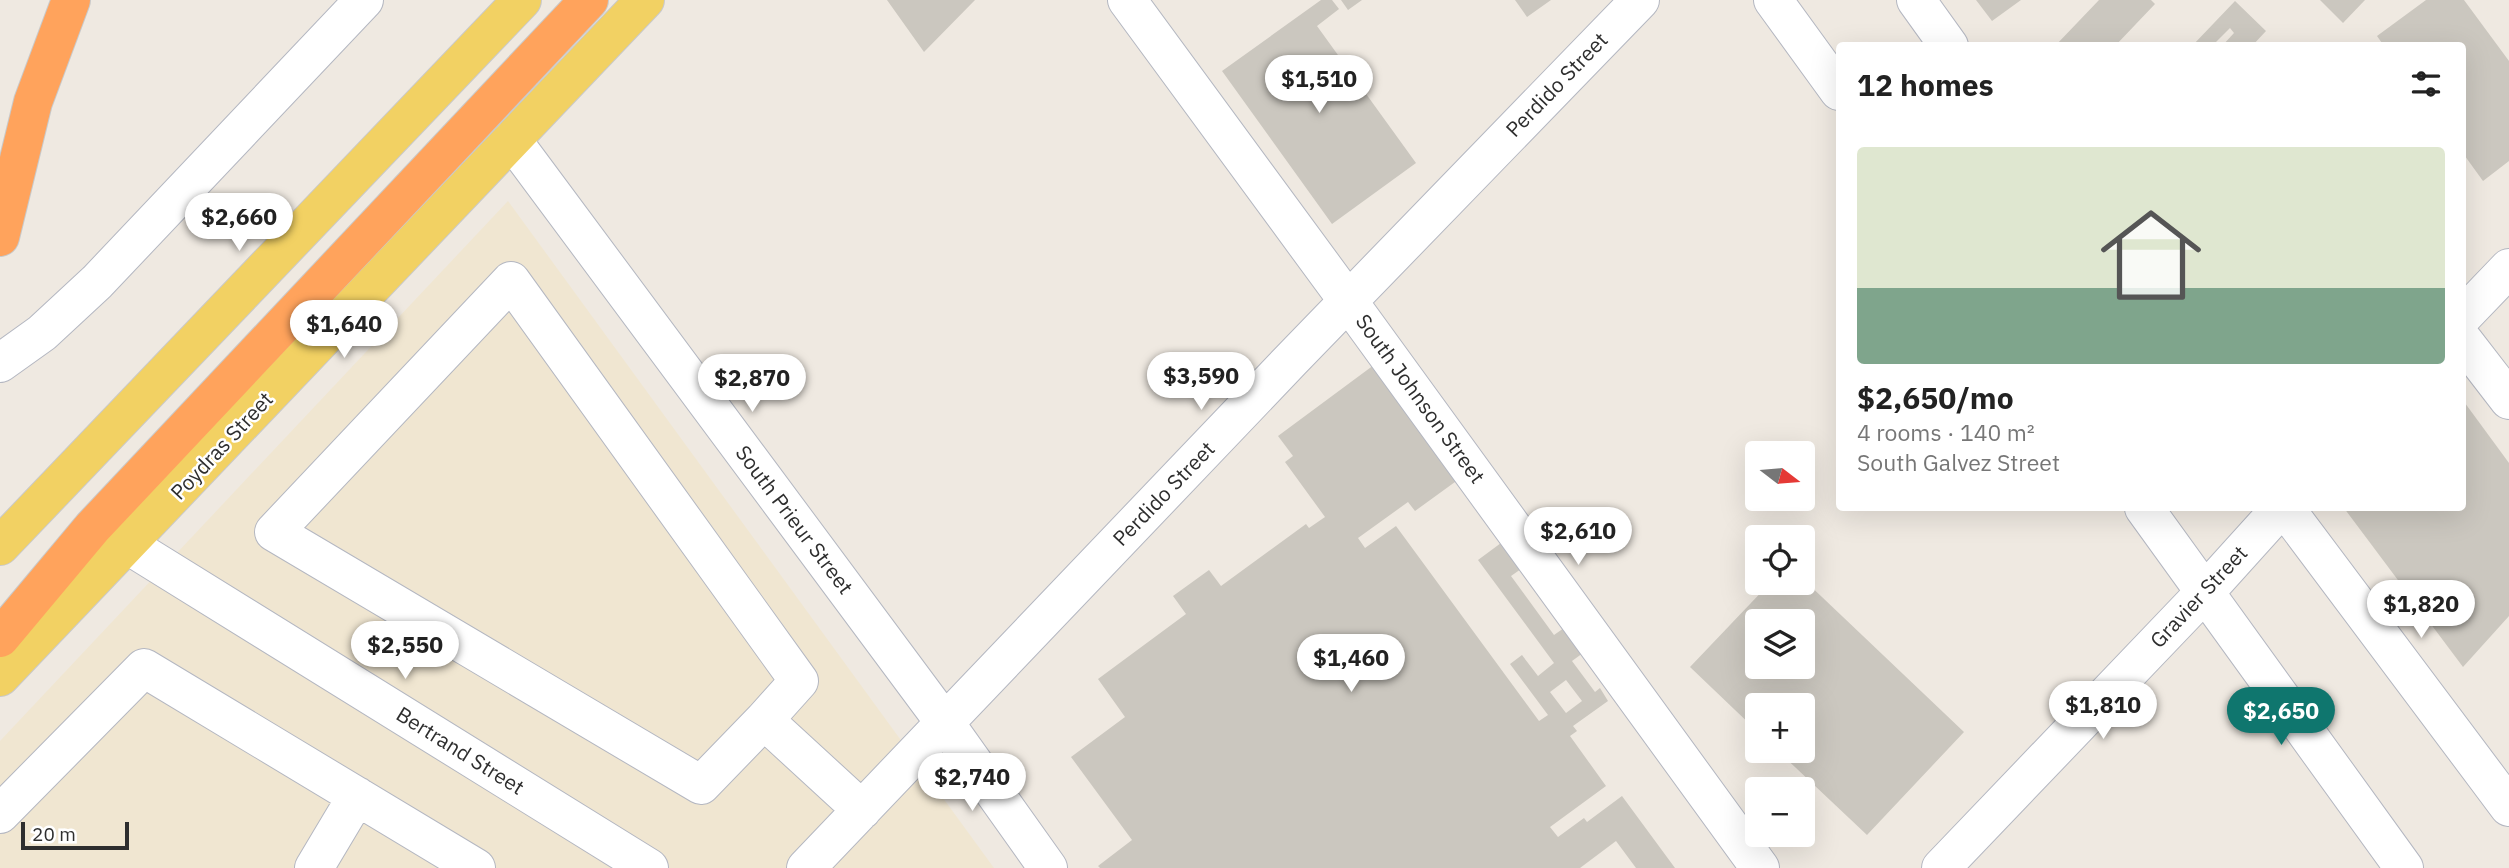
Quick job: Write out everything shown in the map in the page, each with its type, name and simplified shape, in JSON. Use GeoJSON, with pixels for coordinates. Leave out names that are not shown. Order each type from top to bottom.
{"type":"FeatureCollection","features":[{"type":"Feature","properties":{"kind":"highway"},"geometry":{"type":"LineString","coordinates":[[0,237],[33,102],[71,0]]}},
{"type":"Feature","properties":{"kind":"highway"},"geometry":{"type":"LineString","coordinates":[[0,638],[92,528],[589,0]]}},
{"type":"Feature","properties":{"kind":"main road"},"geometry":{"type":"LineString","coordinates":[[0,547],[522,0]]}},
{"type":"Feature","properties":{"kind":"main road","name":"Poydras Street"},"geometry":{"type":"LineString","coordinates":[[0,677],[646,0]]}},
{"type":"Feature","properties":{"kind":"street"},"geometry":{"type":"LineString","coordinates":[[0,363],[41,332],[97,282],[365,0]]}},
{"type":"Feature","properties":{"kind":"street","name":"South Johnson Street"},"geometry":{"type":"LineString","coordinates":[[1126,0],[1760,868]]}},
{"type":"Feature","properties":{"kind":"street","name":"Perdido Street"},"geometry":{"type":"LineString","coordinates":[[806,868],[1640,0]]}},
{"type":"Feature","properties":{"kind":"street"},"geometry":{"type":"LineString","coordinates":[[1773,0],[1836,86]]}},
{"type":"Feature","properties":{"kind":"street"},"geometry":{"type":"LineString","coordinates":[[1916,0],[1946,42]]}},
{"type":"Feature","properties":{"kind":"street","name":"South Prieur Street"},"geometry":{"type":"LineString","coordinates":[[512,140],[945,723],[1048,868]]}},
{"type":"Feature","properties":{"kind":"street"},"geometry":{"type":"LineString","coordinates":[[2466,313],[2509,268]]}},
{"type":"Feature","properties":{"kind":"street"},"geometry":{"type":"LineString","coordinates":[[511,281],[799,681],[764,720],[701,785],[274,532],[511,281]]}},
{"type":"Feature","properties":{"kind":"street"},"geometry":{"type":"LineString","coordinates":[[2466,343],[2509,400]]}},
{"type":"Feature","properties":{"kind":"street"},"geometry":{"type":"LineString","coordinates":[[2146,511],[2404,868]]}},
{"type":"Feature","properties":{"kind":"street","name":"Gravier Street"},"geometry":{"type":"LineString","coordinates":[[1956,862],[2280,511]]}},
{"type":"Feature","properties":{"kind":"street"},"geometry":{"type":"LineString","coordinates":[[2285,511],[2509,807]]}},
{"type":"Feature","properties":{"kind":"street","name":"Bertrand Street"},"geometry":{"type":"LineString","coordinates":[[128,545],[649,868]]}},
{"type":"Feature","properties":{"kind":"street"},"geometry":{"type":"LineString","coordinates":[[0,814],[144,668],[476,868]]}},
{"type":"Feature","properties":{"kind":"street"},"geometry":{"type":"LineString","coordinates":[[764,720],[862,810]]}},
{"type":"Feature","properties":{"kind":"street"},"geometry":{"type":"LineString","coordinates":[[314,868],[357,796]]}},
{"type":"Feature","properties":{"kind":"shaded area"},"geometry":{"type":"Polygon","coordinates":[[[508,201],[994,868],[0,868],[0,741],[508,201]]]}},
{"type":"Feature","properties":{"kind":"building"},"geometry":{"type":"Polygon","coordinates":[[[887,0],[975,0],[924,52],[887,0]]]}},
{"type":"Feature","properties":{"kind":"building"},"geometry":{"type":"Polygon","coordinates":[[[1321,0],[1332,0],[1339,9],[1317,26],[1416,163],[1332,224],[1222,71],[1321,0]]]}},
{"type":"Feature","properties":{"kind":"building"},"geometry":{"type":"Polygon","coordinates":[[[1341,0],[1362,0],[1348,10],[1341,0]]]}},
{"type":"Feature","properties":{"kind":"building"},"geometry":{"type":"Polygon","coordinates":[[[1515,0],[1551,0],[1527,17],[1515,0]]]}},
{"type":"Feature","properties":{"kind":"building"},"geometry":{"type":"Polygon","coordinates":[[[1976,0],[2021,0],[1992,21],[1976,0]]]}},
{"type":"Feature","properties":{"kind":"building"},"geometry":{"type":"Polygon","coordinates":[[[2099,0],[2151,0],[2155,4],[2119,42],[2059,42],[2099,0]]]}},
{"type":"Feature","properties":{"kind":"building"},"geometry":{"type":"Polygon","coordinates":[[[2320,0],[2365,0],[2343,23],[2320,0]]]}},
{"type":"Feature","properties":{"kind":"building"},"geometry":{"type":"Polygon","coordinates":[[[2426,0],[2464,0],[2509,61],[2509,161],[2483,181],[2466,158],[2466,42],[2381,42],[2377,36],[2426,0]]]}},
{"type":"Feature","properties":{"kind":"building"},"geometry":{"type":"Polygon","coordinates":[[[2235,1],[2266,31],[2256,42],[2226,42],[2234,33],[2230,28],[2216,42],[2196,42],[2235,1]]]}},
{"type":"Feature","properties":{"kind":"building"},"geometry":{"type":"Polygon","coordinates":[[[1382,359],[1466,474],[1415,511],[1408,502],[1358,538],[1365,548],[1396,526],[1539,721],[1548,715],[1510,664],[1522,655],[1538,676],[1554,663],[1478,560],[1501,543],[1521,569],[1511,576],[1554,635],[1564,628],[1583,653],[1572,661],[1595,692],[1600,688],[1608,701],[1573,726],[1577,731],[1570,736],[1606,786],[1550,827],[1558,837],[1584,818],[1587,822],[1622,796],[1675,868],[1636,868],[1616,841],[1580,868],[1098,866],[1132,840],[1071,757],[1125,717],[1098,679],[1186,614],[1173,596],[1209,570],[1221,586],[1306,524],[1309,528],[1325,517],[1285,462],[1293,456],[1278,436],[1382,359]],[[1566,680],[1550,692],[1566,713],[1582,701],[1566,680]]]}},
{"type":"Feature","properties":{"kind":"building"},"geometry":{"type":"Polygon","coordinates":[[[2466,404],[2509,463],[2509,616],[2463,667],[2346,511],[2466,511],[2466,404]]]}},
{"type":"Feature","properties":{"kind":"building"},"geometry":{"type":"Polygon","coordinates":[[[1815,590],[1964,732],[1867,835],[1815,786],[1815,777],[1806,777],[1791,763],[1815,763],[1815,693],[1745,693],[1745,720],[1690,667],[1745,609],[1745,679],[1815,679],[1815,609],[1745,609],[1759,595],[1815,595],[1815,590]]]}}]}
